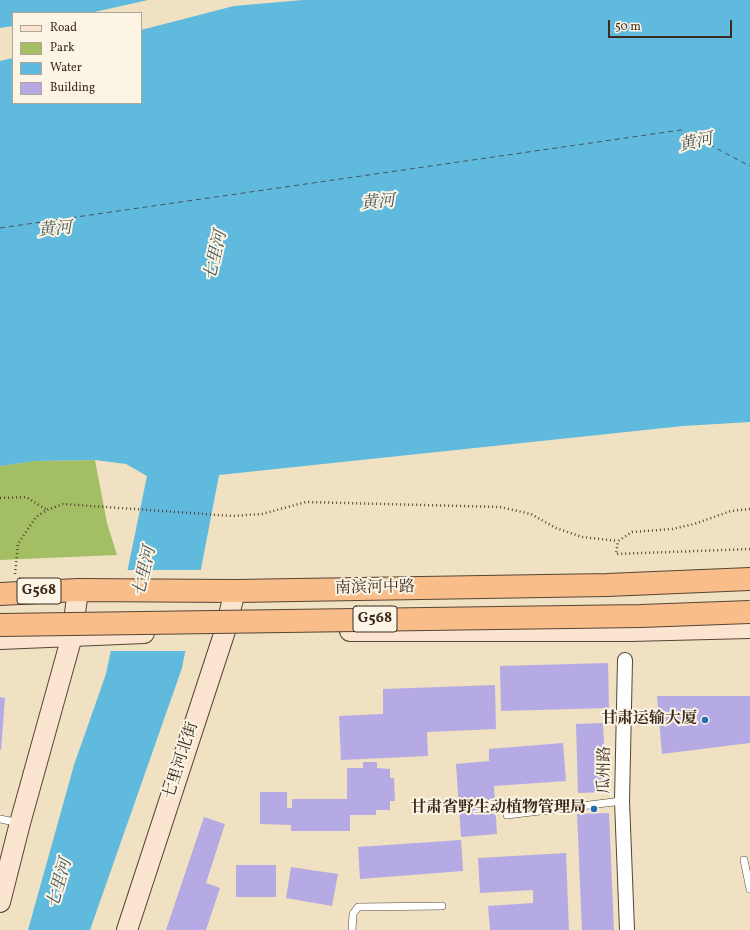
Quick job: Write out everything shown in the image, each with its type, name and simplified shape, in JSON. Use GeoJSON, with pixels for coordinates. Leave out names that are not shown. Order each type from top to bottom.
{"type":"FeatureCollection","features":[{"type":"Feature","properties":{"kind":"highway","name":"南滨河中路"},"geometry":{"type":"LineString","coordinates":[[7,593],[78,590],[226,591],[607,585],[750,579]]}},
{"type":"Feature","properties":{"kind":"highway","name":"南滨河中路"},"geometry":{"type":"LineString","coordinates":[[0,626],[641,616],[750,612]]}},
{"type":"Feature","properties":{"kind":"street"},"geometry":{"type":"LineString","coordinates":[[0,902],[20,823],[72,636],[78,590]]}},
{"type":"Feature","properties":{"kind":"street","name":"七里河北街"},"geometry":{"type":"LineString","coordinates":[[127,930],[225,631],[226,591]]}},
{"type":"Feature","properties":{"kind":"street"},"geometry":{"type":"LineString","coordinates":[[0,639],[202,631],[630,631],[750,628]]}},
{"type":"Feature","properties":{"kind":"street","name":"瓜州路"},"geometry":{"type":"LineString","coordinates":[[625,660],[622,801],[626,930]]}},
{"type":"Feature","properties":{"kind":"lane"},"geometry":{"type":"LineString","coordinates":[[507,815],[622,801]]}},
{"type":"Feature","properties":{"kind":"lane"},"geometry":{"type":"LineString","coordinates":[[0,819],[20,823]]}},
{"type":"Feature","properties":{"kind":"lane"},"geometry":{"type":"LineString","coordinates":[[744,860],[750,889]]}},
{"type":"Feature","properties":{"kind":"lane"},"geometry":{"type":"LineString","coordinates":[[352,930],[352,914],[358,907],[442,906]]}},
{"type":"Feature","properties":{"kind":"path"},"geometry":{"type":"LineString","coordinates":[[0,498],[26,498],[47,510]]}},
{"type":"Feature","properties":{"kind":"path"},"geometry":{"type":"LineString","coordinates":[[7,593],[18,544],[36,517],[47,510],[63,504],[233,516],[262,514],[306,502],[500,508],[531,514],[556,528],[582,537],[618,541],[632,532],[672,529],[694,524],[731,511],[750,509]]}},
{"type":"Feature","properties":{"kind":"path"},"geometry":{"type":"LineString","coordinates":[[618,541],[616,554],[750,549]]}},
{"type":"Feature","properties":{"kind":"green space"},"geometry":{"type":"Polygon","coordinates":[[[95,460],[107,523],[117,555],[0,560],[0,466],[35,461],[95,460]]]}},
{"type":"Feature","properties":{"kind":"water"},"geometry":{"type":"Polygon","coordinates":[[[0,0],[148,0],[94,12],[12,12],[12,26],[0,28],[0,0]]]}},
{"type":"Feature","properties":{"kind":"water"},"geometry":{"type":"Polygon","coordinates":[[[303,0],[750,0],[750,422],[683,426],[219,475],[182,668],[90,930],[28,930],[74,765],[106,674],[147,476],[126,464],[95,460],[35,461],[0,466],[0,61],[12,58],[12,104],[142,104],[142,30],[234,6],[303,0]]]}},
{"type":"Feature","properties":{"kind":"pier"},"geometry":{"type":"Polygon","coordinates":[[[126,570],[203,570],[188,651],[109,651],[126,570]]]}},
{"type":"Feature","properties":{"kind":"building"},"geometry":{"type":"Polygon","coordinates":[[[608,663],[609,708],[501,711],[500,666],[608,663]]]}},
{"type":"Feature","properties":{"kind":"building"},"geometry":{"type":"Polygon","coordinates":[[[495,685],[496,729],[427,732],[428,756],[341,760],[339,716],[383,714],[383,689],[495,685]]]}},
{"type":"Feature","properties":{"kind":"building","name":"甘肃运输大厦"},"geometry":{"type":"Polygon","coordinates":[[[657,696],[750,696],[750,743],[662,754],[657,696]]]}},
{"type":"Feature","properties":{"kind":"building"},"geometry":{"type":"Polygon","coordinates":[[[0,697],[5,698],[1,750],[0,750],[0,697]]]}},
{"type":"Feature","properties":{"kind":"building"},"geometry":{"type":"Polygon","coordinates":[[[603,723],[606,792],[578,793],[576,724],[603,723]]]}},
{"type":"Feature","properties":{"kind":"building"},"geometry":{"type":"Polygon","coordinates":[[[563,743],[566,781],[494,786],[497,834],[461,837],[456,764],[489,761],[489,749],[563,743]]]}},
{"type":"Feature","properties":{"kind":"building"},"geometry":{"type":"Polygon","coordinates":[[[363,762],[377,762],[377,768],[390,769],[390,778],[394,778],[395,801],[390,801],[390,810],[376,810],[376,815],[350,815],[350,831],[291,831],[291,825],[260,824],[260,792],[287,792],[287,808],[292,808],[292,799],[347,799],[347,768],[363,768],[363,762]]]}},
{"type":"Feature","properties":{"kind":"building"},"geometry":{"type":"Polygon","coordinates":[[[609,813],[614,930],[582,930],[577,814],[609,813]]]}},
{"type":"Feature","properties":{"kind":"building"},"geometry":{"type":"Polygon","coordinates":[[[204,817],[225,824],[206,883],[220,888],[206,930],[166,930],[204,817]]]}},
{"type":"Feature","properties":{"kind":"building"},"geometry":{"type":"Polygon","coordinates":[[[461,840],[463,871],[360,879],[358,847],[461,840]]]}},
{"type":"Feature","properties":{"kind":"building"},"geometry":{"type":"Polygon","coordinates":[[[566,853],[569,930],[490,930],[488,906],[533,903],[533,890],[480,893],[478,858],[566,853]]]}},
{"type":"Feature","properties":{"kind":"building"},"geometry":{"type":"Polygon","coordinates":[[[236,865],[276,865],[276,897],[236,897],[236,865]]]}},
{"type":"Feature","properties":{"kind":"building"},"geometry":{"type":"Polygon","coordinates":[[[291,867],[338,874],[332,906],[286,898],[291,867]]]}},
{"type":"Feature","properties":{"kind":"ferry route"},"geometry":{"type":"LineString","coordinates":[[0,228],[681,130],[750,166]]}},
{"type":"Feature","properties":{"kind":"place","name":"甘肃运输大厦"},"geometry":{"type":"Point","coordinates":[705,720]}},
{"type":"Feature","properties":{"kind":"place","name":"甘肃省野生动植物管理局"},"geometry":{"type":"Point","coordinates":[594,809]}},
{"type":"Feature","properties":{"kind":"water label","name":"黄河"},"geometry":{"type":"Point","coordinates":[696,144]}},
{"type":"Feature","properties":{"kind":"water label","name":"黄河"},"geometry":{"type":"Point","coordinates":[378,204]}},
{"type":"Feature","properties":{"kind":"water label","name":"黄河"},"geometry":{"type":"Point","coordinates":[55,231]}},
{"type":"Feature","properties":{"kind":"water label","name":"七里河"},"geometry":{"type":"Point","coordinates":[217,256]}},
{"type":"Feature","properties":{"kind":"water label","name":"七里河"},"geometry":{"type":"Point","coordinates":[146,572]}},
{"type":"Feature","properties":{"kind":"water label","name":"七里河"},"geometry":{"type":"Point","coordinates":[61,884]}}]}
